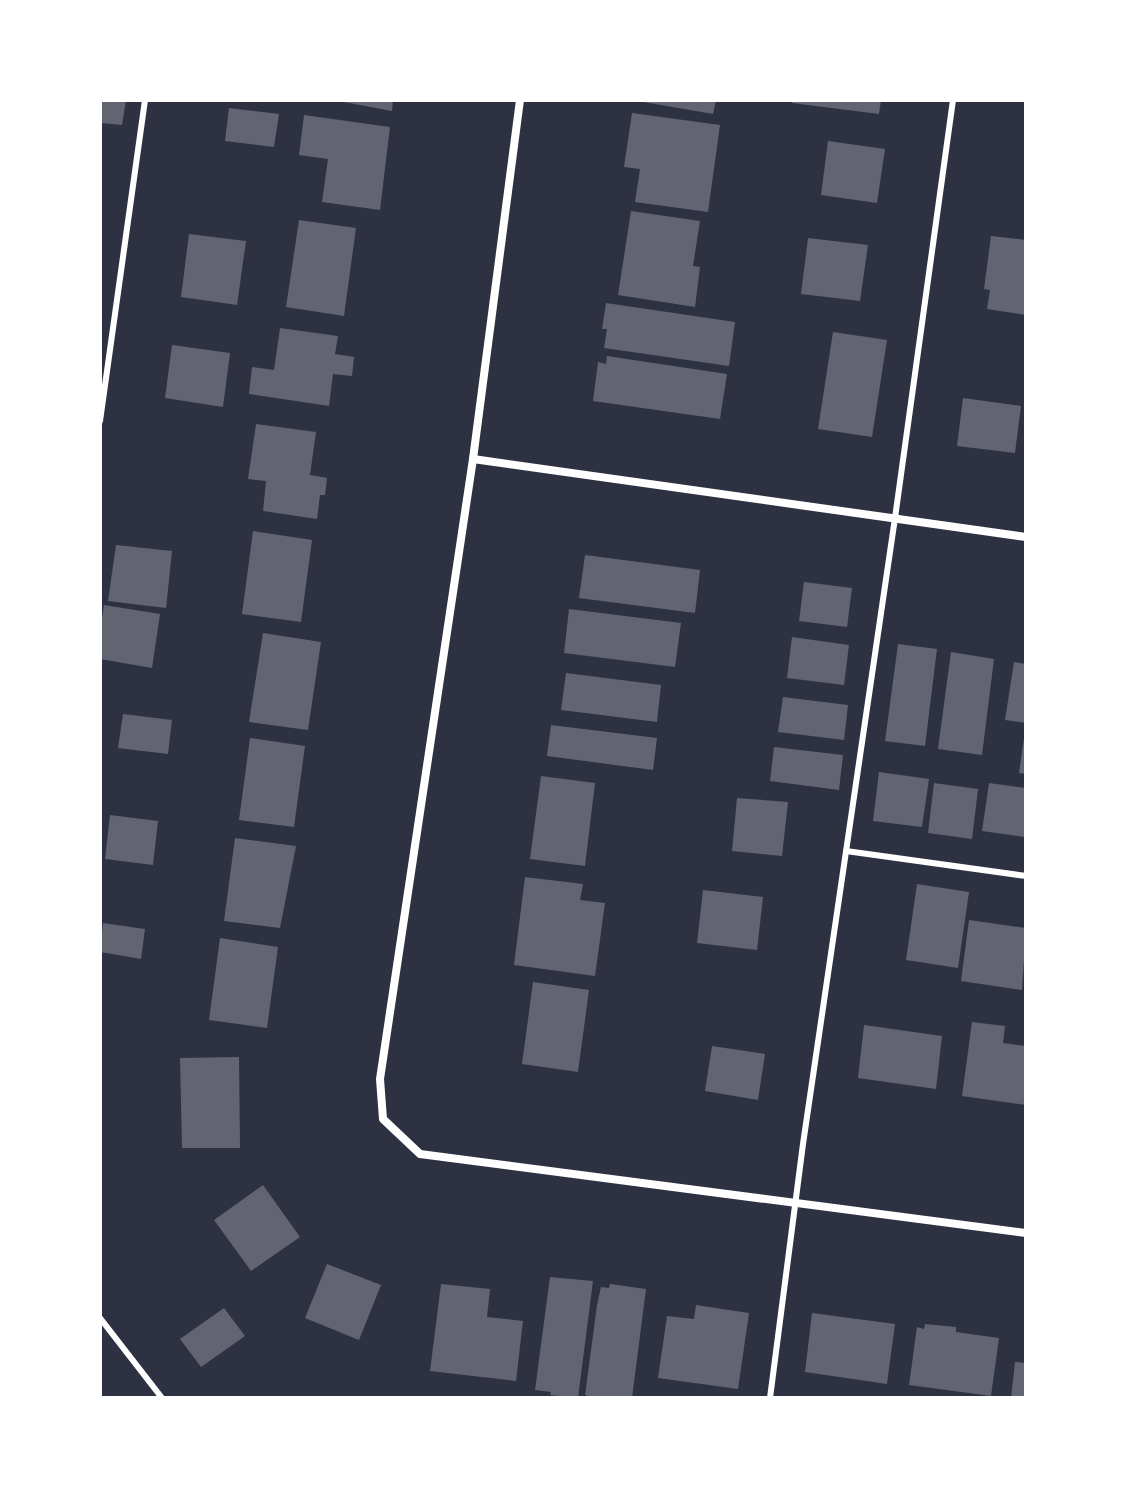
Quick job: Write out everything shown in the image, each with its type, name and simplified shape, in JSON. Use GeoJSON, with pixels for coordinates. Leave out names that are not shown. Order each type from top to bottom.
{"type":"FeatureCollection","features":[{"type":"Feature","properties":{"kind":"street"},"geometry":{"type":"LineString","coordinates":[[520,100],[473,459],[380,1079],[383,1119],[420,1154],[1026,1233]]}},
{"type":"Feature","properties":{"kind":"street"},"geometry":{"type":"LineString","coordinates":[[473,459],[1026,537]]}},
{"type":"Feature","properties":{"kind":"lane"},"geometry":{"type":"LineString","coordinates":[[100,421],[145,100]]}},
{"type":"Feature","properties":{"kind":"lane"},"geometry":{"type":"LineString","coordinates":[[770,1398],[794,1202],[953,100]]}},
{"type":"Feature","properties":{"kind":"lane"},"geometry":{"type":"LineString","coordinates":[[846,851],[1026,876]]}},
{"type":"Feature","properties":{"kind":"lane"},"geometry":{"type":"LineString","coordinates":[[100,1318],[162,1398]]}},
{"type":"Feature","properties":{"kind":"building"},"geometry":{"type":"Polygon","coordinates":[[[100,100],[126,100],[122,125],[100,123],[100,100]]]}},
{"type":"Feature","properties":{"kind":"building"},"geometry":{"type":"Polygon","coordinates":[[[333,100],[393,100],[392,111],[333,100]]]}},
{"type":"Feature","properties":{"kind":"building"},"geometry":{"type":"Polygon","coordinates":[[[632,100],[716,100],[713,114],[632,100]]]}},
{"type":"Feature","properties":{"kind":"building"},"geometry":{"type":"Polygon","coordinates":[[[792,100],[881,100],[879,114],[792,103],[792,100]]]}},
{"type":"Feature","properties":{"kind":"building"},"geometry":{"type":"Polygon","coordinates":[[[229,108],[279,114],[274,147],[225,141],[229,108]]]}},
{"type":"Feature","properties":{"kind":"building"},"geometry":{"type":"Polygon","coordinates":[[[632,113],[720,125],[708,212],[635,202],[640,169],[624,167],[632,113]]]}},
{"type":"Feature","properties":{"kind":"building"},"geometry":{"type":"Polygon","coordinates":[[[304,115],[390,127],[380,210],[322,202],[328,159],[299,155],[304,115]]]}},
{"type":"Feature","properties":{"kind":"building"},"geometry":{"type":"Polygon","coordinates":[[[828,141],[885,149],[877,203],[821,195],[828,141]]]}},
{"type":"Feature","properties":{"kind":"building"},"geometry":{"type":"Polygon","coordinates":[[[631,211],[700,221],[693,266],[700,267],[695,307],[618,295],[631,211]]]}},
{"type":"Feature","properties":{"kind":"building"},"geometry":{"type":"Polygon","coordinates":[[[299,220],[356,228],[344,316],[286,307],[299,220]]]}},
{"type":"Feature","properties":{"kind":"building"},"geometry":{"type":"Polygon","coordinates":[[[189,234],[246,241],[237,305],[181,297],[189,234]]]}},
{"type":"Feature","properties":{"kind":"building"},"geometry":{"type":"Polygon","coordinates":[[[991,236],[1026,240],[1026,315],[987,309],[990,290],[984,289],[991,236]]]}},
{"type":"Feature","properties":{"kind":"building"},"geometry":{"type":"Polygon","coordinates":[[[808,238],[868,245],[860,301],[801,294],[808,238]]]}},
{"type":"Feature","properties":{"kind":"building"},"geometry":{"type":"Polygon","coordinates":[[[606,303],[735,322],[729,366],[604,348],[607,329],[602,329],[606,303]]]}},
{"type":"Feature","properties":{"kind":"building"},"geometry":{"type":"Polygon","coordinates":[[[280,328],[338,336],[335,354],[354,357],[352,376],[333,374],[329,406],[249,394],[252,367],[274,370],[280,328]]]}},
{"type":"Feature","properties":{"kind":"building"},"geometry":{"type":"Polygon","coordinates":[[[833,332],[887,340],[872,437],[818,429],[833,332]]]}},
{"type":"Feature","properties":{"kind":"building"},"geometry":{"type":"Polygon","coordinates":[[[172,345],[230,353],[223,407],[165,398],[172,345]]]}},
{"type":"Feature","properties":{"kind":"building"},"geometry":{"type":"Polygon","coordinates":[[[607,356],[727,374],[720,419],[593,401],[598,362],[606,364],[607,356]]]}},
{"type":"Feature","properties":{"kind":"building"},"geometry":{"type":"Polygon","coordinates":[[[963,398],[1021,406],[1015,453],[957,446],[963,398]]]}},
{"type":"Feature","properties":{"kind":"building"},"geometry":{"type":"Polygon","coordinates":[[[256,424],[316,432],[310,475],[327,478],[325,495],[320,495],[317,519],[263,511],[266,481],[248,479],[256,424]]]}},
{"type":"Feature","properties":{"kind":"building"},"geometry":{"type":"Polygon","coordinates":[[[253,531],[312,540],[301,622],[242,614],[253,531]]]}},
{"type":"Feature","properties":{"kind":"building"},"geometry":{"type":"Polygon","coordinates":[[[116,545],[172,551],[166,608],[108,601],[116,545]]]}},
{"type":"Feature","properties":{"kind":"building"},"geometry":{"type":"Polygon","coordinates":[[[585,555],[700,570],[695,613],[579,598],[585,555]]]}},
{"type":"Feature","properties":{"kind":"building"},"geometry":{"type":"Polygon","coordinates":[[[804,582],[852,588],[847,627],[799,621],[804,582]]]}},
{"type":"Feature","properties":{"kind":"building"},"geometry":{"type":"Polygon","coordinates":[[[104,605],[160,614],[152,668],[100,659],[104,605]]]}},
{"type":"Feature","properties":{"kind":"building"},"geometry":{"type":"Polygon","coordinates":[[[569,609],[681,623],[675,667],[564,653],[569,609]]]}},
{"type":"Feature","properties":{"kind":"building"},"geometry":{"type":"Polygon","coordinates":[[[263,633],[321,642],[308,730],[249,722],[263,633]]]}},
{"type":"Feature","properties":{"kind":"building"},"geometry":{"type":"Polygon","coordinates":[[[792,637],[849,645],[844,685],[787,678],[792,637]]]}},
{"type":"Feature","properties":{"kind":"building"},"geometry":{"type":"Polygon","coordinates":[[[898,644],[937,649],[925,746],[885,741],[898,644]]]}},
{"type":"Feature","properties":{"kind":"building"},"geometry":{"type":"Polygon","coordinates":[[[951,652],[994,659],[982,755],[938,749],[951,652]]]}},
{"type":"Feature","properties":{"kind":"building"},"geometry":{"type":"Polygon","coordinates":[[[1014,662],[1026,664],[1026,723],[1005,720],[1014,662]]]}},
{"type":"Feature","properties":{"kind":"building"},"geometry":{"type":"Polygon","coordinates":[[[566,673],[661,685],[657,722],[561,710],[566,673]]]}},
{"type":"Feature","properties":{"kind":"building"},"geometry":{"type":"Polygon","coordinates":[[[783,697],[848,705],[844,740],[778,732],[783,697]]]}},
{"type":"Feature","properties":{"kind":"building"},"geometry":{"type":"Polygon","coordinates":[[[123,714],[172,720],[168,754],[118,748],[123,714]]]}},
{"type":"Feature","properties":{"kind":"building"},"geometry":{"type":"Polygon","coordinates":[[[551,725],[657,738],[653,770],[547,756],[551,725]]]}},
{"type":"Feature","properties":{"kind":"building"},"geometry":{"type":"Polygon","coordinates":[[[250,738],[305,746],[294,827],[239,820],[250,738]]]}},
{"type":"Feature","properties":{"kind":"building"},"geometry":{"type":"Polygon","coordinates":[[[1026,738],[1026,774],[1019,773],[1026,738]]]}},
{"type":"Feature","properties":{"kind":"building"},"geometry":{"type":"Polygon","coordinates":[[[774,747],[843,755],[839,790],[770,781],[774,747]]]}},
{"type":"Feature","properties":{"kind":"building"},"geometry":{"type":"Polygon","coordinates":[[[879,772],[929,779],[922,827],[873,821],[879,772]]]}},
{"type":"Feature","properties":{"kind":"building"},"geometry":{"type":"Polygon","coordinates":[[[541,776],[595,783],[585,866],[530,859],[541,776]]]}},
{"type":"Feature","properties":{"kind":"building"},"geometry":{"type":"Polygon","coordinates":[[[934,783],[978,789],[972,839],[928,833],[934,783]]]}},
{"type":"Feature","properties":{"kind":"building"},"geometry":{"type":"Polygon","coordinates":[[[989,783],[1026,788],[1025,837],[982,831],[989,783]]]}},
{"type":"Feature","properties":{"kind":"building"},"geometry":{"type":"Polygon","coordinates":[[[737,798],[788,802],[782,856],[732,851],[737,798]]]}},
{"type":"Feature","properties":{"kind":"building"},"geometry":{"type":"Polygon","coordinates":[[[110,815],[158,821],[153,865],[105,859],[110,815]]]}},
{"type":"Feature","properties":{"kind":"building"},"geometry":{"type":"Polygon","coordinates":[[[235,838],[296,846],[280,928],[224,921],[235,838]]]}},
{"type":"Feature","properties":{"kind":"building"},"geometry":{"type":"Polygon","coordinates":[[[525,877],[583,884],[580,900],[605,903],[595,976],[514,965],[525,877]]]}},
{"type":"Feature","properties":{"kind":"building"},"geometry":{"type":"Polygon","coordinates":[[[917,884],[969,892],[958,968],[906,960],[917,884]]]}},
{"type":"Feature","properties":{"kind":"building"},"geometry":{"type":"Polygon","coordinates":[[[703,890],[763,897],[757,950],[697,943],[703,890]]]}},
{"type":"Feature","properties":{"kind":"building"},"geometry":{"type":"Polygon","coordinates":[[[969,920],[1026,928],[1022,990],[961,981],[969,920]]]}},
{"type":"Feature","properties":{"kind":"building"},"geometry":{"type":"Polygon","coordinates":[[[103,923],[145,929],[141,959],[100,952],[103,923]]]}},
{"type":"Feature","properties":{"kind":"building"},"geometry":{"type":"Polygon","coordinates":[[[220,938],[278,947],[267,1028],[209,1020],[220,938]]]}},
{"type":"Feature","properties":{"kind":"building"},"geometry":{"type":"Polygon","coordinates":[[[533,982],[589,990],[578,1072],[522,1064],[533,982]]]}},
{"type":"Feature","properties":{"kind":"building"},"geometry":{"type":"Polygon","coordinates":[[[972,1022],[1005,1026],[1003,1043],[1026,1046],[1026,1105],[962,1096],[972,1022]]]}},
{"type":"Feature","properties":{"kind":"building"},"geometry":{"type":"Polygon","coordinates":[[[864,1025],[942,1036],[936,1089],[858,1078],[864,1025]]]}},
{"type":"Feature","properties":{"kind":"building"},"geometry":{"type":"Polygon","coordinates":[[[712,1046],[765,1054],[758,1100],[705,1091],[712,1046]]]}},
{"type":"Feature","properties":{"kind":"building"},"geometry":{"type":"Polygon","coordinates":[[[239,1057],[240,1148],[182,1148],[180,1058],[239,1057]]]}},
{"type":"Feature","properties":{"kind":"building"},"geometry":{"type":"Polygon","coordinates":[[[263,1185],[300,1237],[251,1271],[214,1220],[263,1185]]]}},
{"type":"Feature","properties":{"kind":"building"},"geometry":{"type":"Polygon","coordinates":[[[327,1264],[381,1285],[359,1340],[305,1318],[327,1264]]]}},
{"type":"Feature","properties":{"kind":"building"},"geometry":{"type":"Polygon","coordinates":[[[550,1277],[593,1281],[578,1398],[535,1390],[550,1277]]]}},
{"type":"Feature","properties":{"kind":"building"},"geometry":{"type":"Polygon","coordinates":[[[441,1284],[490,1289],[487,1317],[523,1321],[516,1381],[430,1371],[441,1284]]]}},
{"type":"Feature","properties":{"kind":"building"},"geometry":{"type":"Polygon","coordinates":[[[610,1284],[646,1289],[632,1398],[594,1398],[585,1395],[601,1287],[609,1288],[610,1284]]]}},
{"type":"Feature","properties":{"kind":"building"},"geometry":{"type":"Polygon","coordinates":[[[696,1305],[749,1313],[738,1389],[658,1378],[667,1316],[694,1319],[696,1305]]]}},
{"type":"Feature","properties":{"kind":"building"},"geometry":{"type":"Polygon","coordinates":[[[224,1308],[245,1336],[201,1367],[180,1339],[224,1308]]]}},
{"type":"Feature","properties":{"kind":"building"},"geometry":{"type":"Polygon","coordinates":[[[812,1313],[895,1324],[887,1384],[805,1372],[812,1313]]]}},
{"type":"Feature","properties":{"kind":"building"},"geometry":{"type":"Polygon","coordinates":[[[925,1324],[956,1327],[956,1332],[999,1338],[991,1396],[909,1385],[917,1327],[924,1329],[925,1324]]]}},
{"type":"Feature","properties":{"kind":"building"},"geometry":{"type":"Polygon","coordinates":[[[1015,1362],[1026,1363],[1026,1398],[1011,1398],[1015,1362]]]}}]}
